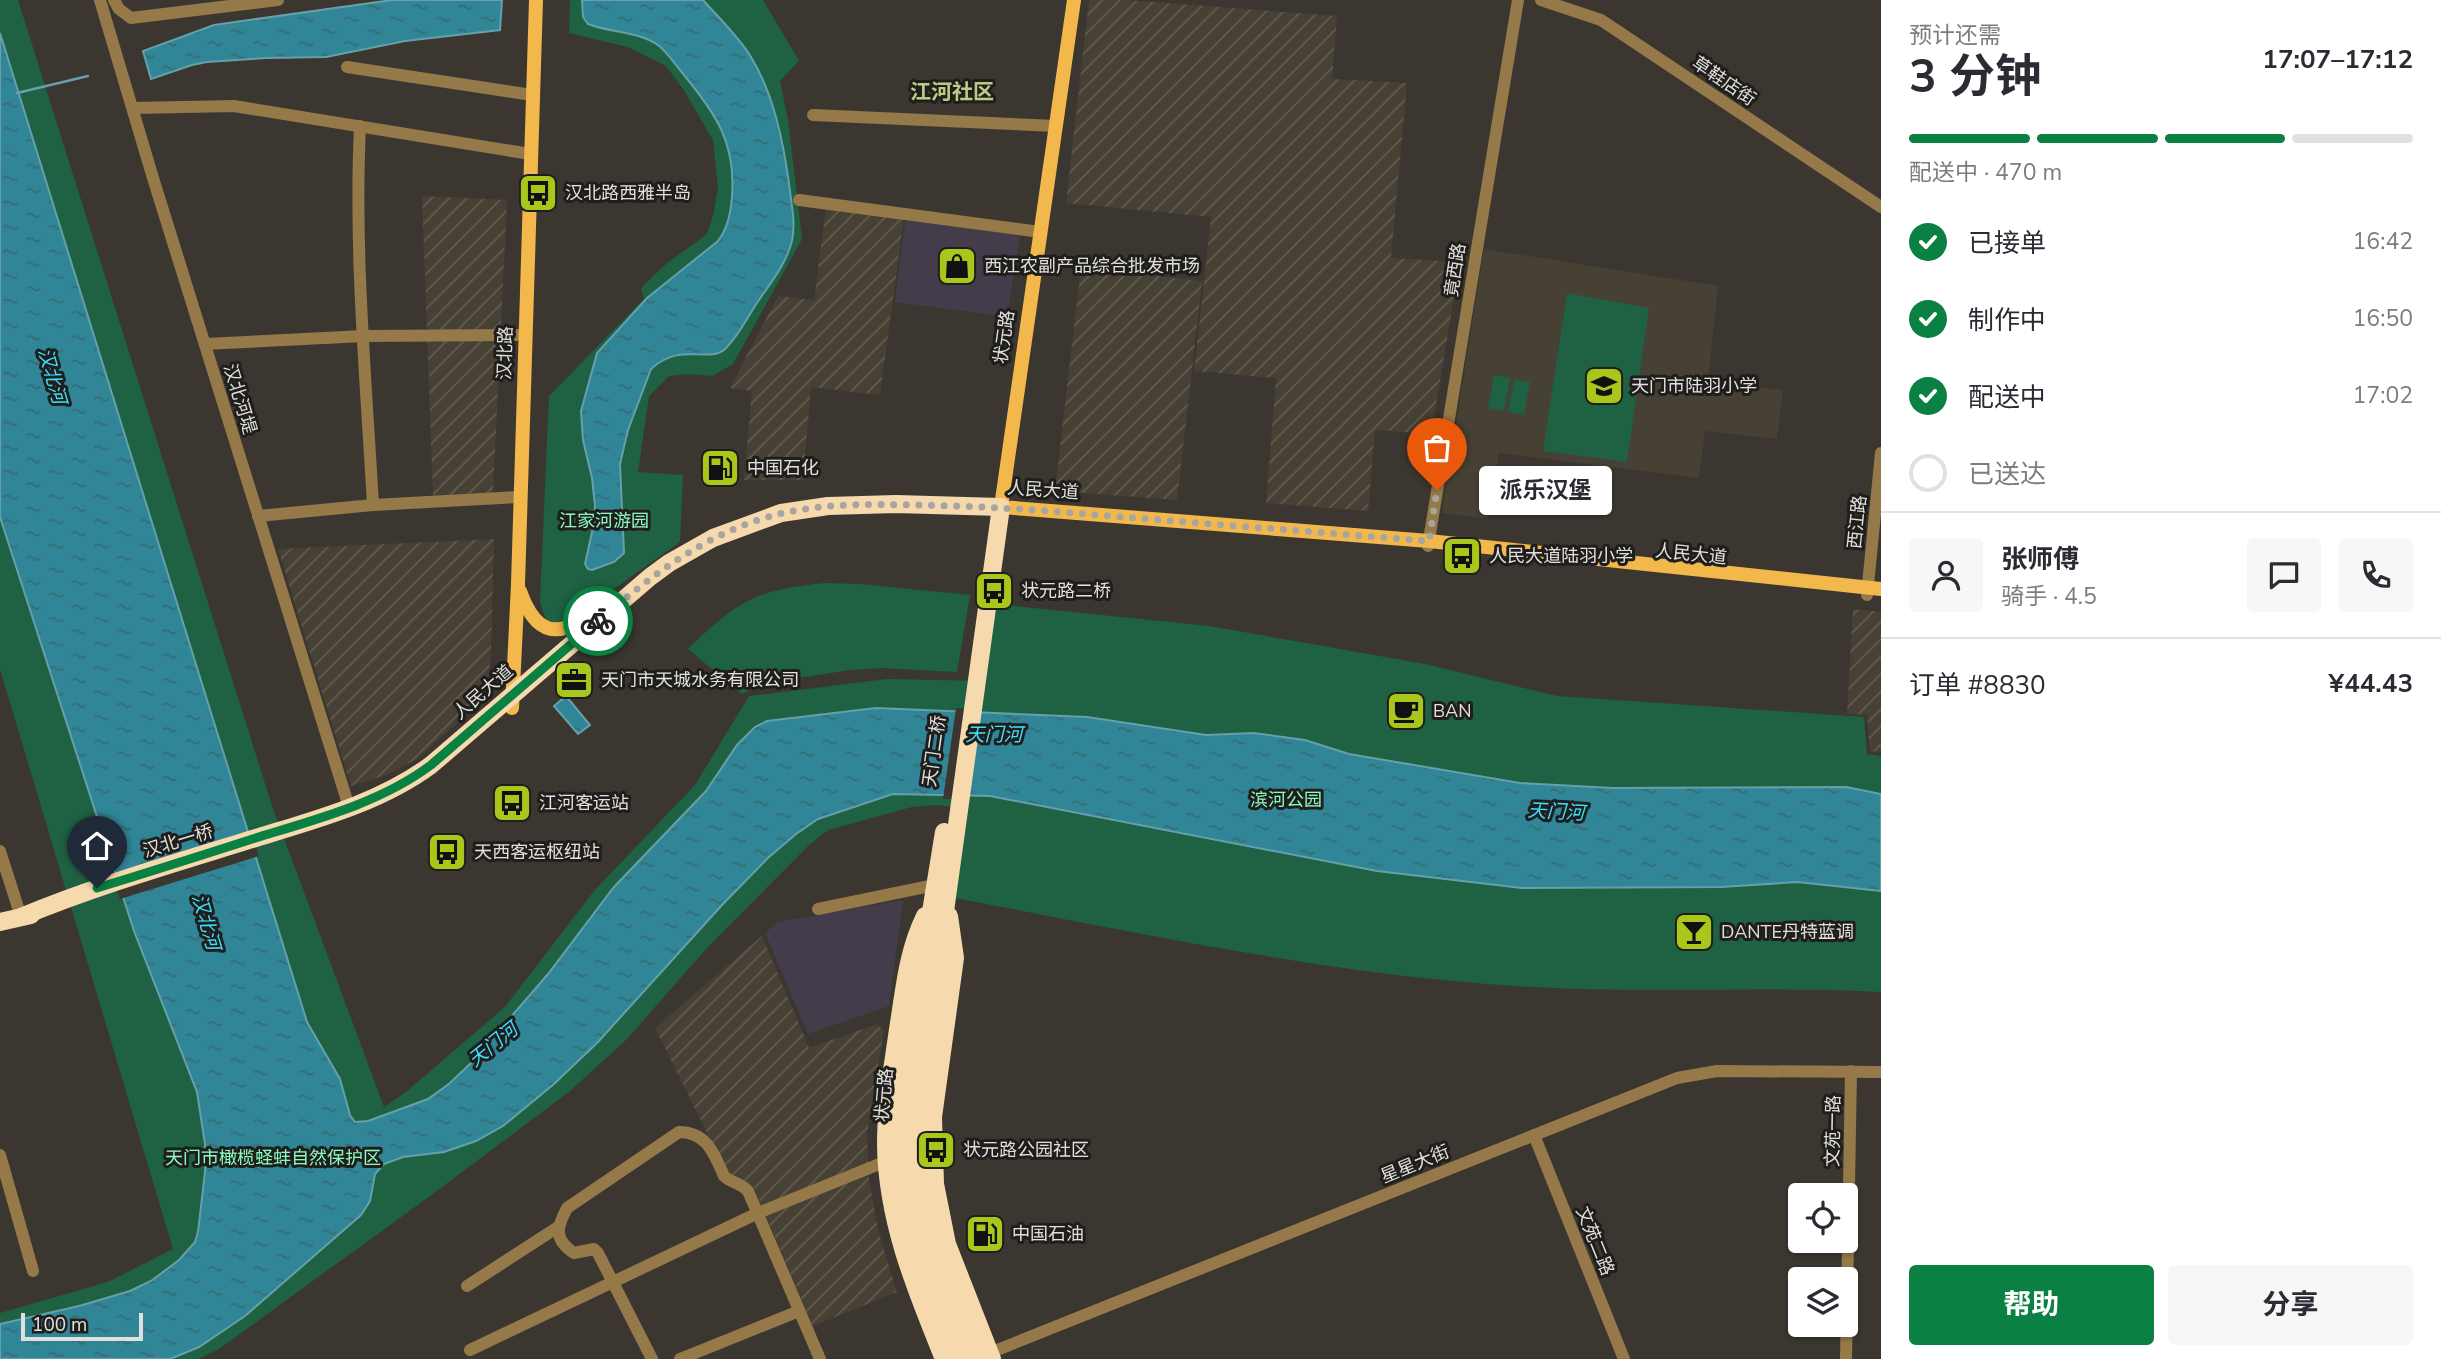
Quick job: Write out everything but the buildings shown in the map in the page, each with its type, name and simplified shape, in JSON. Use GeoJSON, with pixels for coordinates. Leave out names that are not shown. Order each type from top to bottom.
{"type":"FeatureCollection","features":[{"type":"Feature","properties":{"kind":"highway","name":"人民大道"},"geometry":{"type":"LineString","coordinates":[[299,831],[365,812],[411,791],[443,769],[512,701],[650,577],[713,538],[781,513],[802,509],[858,504],[997,511]]}},
{"type":"Feature","properties":{"kind":"highway","name":"人民大道"},"geometry":{"type":"LineString","coordinates":[[299,831],[387,792],[418,775],[670,573],[693,556],[739,532],[785,516],[830,510],[997,511]]}},
{"type":"Feature","properties":{"kind":"highway","name":"状元路"},"geometry":{"type":"LineString","coordinates":[[971,680],[997,511]]}},
{"type":"Feature","properties":{"kind":"highway","name":"天门二桥"},"geometry":{"type":"LineString","coordinates":[[950,830],[971,680]]}},
{"type":"Feature","properties":{"kind":"highway","name":"状元路"},"geometry":{"type":"LineString","coordinates":[[950,830],[907,1066],[902,1133],[904,1184],[917,1246],[959,1359]]}},
{"type":"Feature","properties":{"kind":"highway","name":"汉北一桥"},"geometry":{"type":"LineString","coordinates":[[0,922],[73,902],[299,831]]}},
{"type":"Feature","properties":{"kind":"highway","name":"状元路"},"geometry":{"type":"LineString","coordinates":[[938,896],[918,1121],[919,1174],[934,1221],[950,1297],[985,1357]]}},
{"type":"Feature","properties":{"kind":"highway"},"geometry":{"type":"LineString","coordinates":[[938,896],[911,946],[889,1093],[887,1161],[897,1227],[913,1282],[944,1359]]}},
{"type":"Feature","properties":{"kind":"highway"},"geometry":{"type":"LineString","coordinates":[[934,1221],[961,1280],[985,1357]]}},
{"type":"Feature","properties":{"kind":"highway"},"geometry":{"type":"LineString","coordinates":[[897,1227],[917,1246]]}},
{"type":"Feature","properties":{"kind":"highway"},"geometry":{"type":"LineString","coordinates":[[950,1297],[961,1280]]}},
{"type":"Feature","properties":{"kind":"main road","name":"汉北路"},"geometry":{"type":"LineString","coordinates":[[512,701],[536,0]]}},
{"type":"Feature","properties":{"kind":"main road","name":"状元路"},"geometry":{"type":"LineString","coordinates":[[997,511],[1052,126],[1067,0]]}},
{"type":"Feature","properties":{"kind":"main road","name":"状元路"},"geometry":{"type":"LineString","coordinates":[[997,511],[1033,231],[1074,0]]}},
{"type":"Feature","properties":{"kind":"main road","name":"人民大道"},"geometry":{"type":"LineString","coordinates":[[997,511],[1428,543],[1874,592]]}},
{"type":"Feature","properties":{"kind":"main road"},"geometry":{"type":"LineString","coordinates":[[518,584],[526,607],[537,623],[556,631],[582,621],[650,577]]}},
{"type":"Feature","properties":{"kind":"street","name":"汉北河堤"},"geometry":{"type":"LineString","coordinates":[[100,0],[349,807]]}},
{"type":"Feature","properties":{"kind":"street"},"geometry":{"type":"LineString","coordinates":[[114,0],[119,9],[131,18],[278,0]]}},
{"type":"Feature","properties":{"kind":"street","name":"竟西路"},"geometry":{"type":"LineString","coordinates":[[1428,543],[1518,0]]}},
{"type":"Feature","properties":{"kind":"street","name":"草鞋店街"},"geometry":{"type":"LineString","coordinates":[[1541,0],[1601,20],[1881,207]]}},
{"type":"Feature","properties":{"kind":"street"},"geometry":{"type":"LineString","coordinates":[[347,67],[532,96]]}},
{"type":"Feature","properties":{"kind":"street"},"geometry":{"type":"LineString","coordinates":[[132,108],[234,106],[530,154]]}},
{"type":"Feature","properties":{"kind":"street"},"geometry":{"type":"LineString","coordinates":[[813,115],[1052,126]]}},
{"type":"Feature","properties":{"kind":"street"},"geometry":{"type":"LineString","coordinates":[[359,126],[364,336],[373,505]]}},
{"type":"Feature","properties":{"kind":"street"},"geometry":{"type":"LineString","coordinates":[[799,200],[1033,231]]}},
{"type":"Feature","properties":{"kind":"street"},"geometry":{"type":"LineString","coordinates":[[205,344],[364,336],[525,335]]}},
{"type":"Feature","properties":{"kind":"street","name":"西江路"},"geometry":{"type":"LineString","coordinates":[[1874,592],[1881,453]]}},
{"type":"Feature","properties":{"kind":"street"},"geometry":{"type":"LineString","coordinates":[[258,516],[373,505],[519,497]]}},
{"type":"Feature","properties":{"kind":"street"},"geometry":{"type":"LineString","coordinates":[[0,851],[20,917]]}},
{"type":"Feature","properties":{"kind":"street"},"geometry":{"type":"LineString","coordinates":[[818,909],[938,896]]}},
{"type":"Feature","properties":{"kind":"street","name":"星星大街"},"geometry":{"type":"LineString","coordinates":[[985,1357],[1690,1074],[1717,1071],[1881,1072]]}},
{"type":"Feature","properties":{"kind":"street","name":"文苑一路"},"geometry":{"type":"LineString","coordinates":[[1846,1359],[1851,1071]]}},
{"type":"Feature","properties":{"kind":"street"},"geometry":{"type":"LineString","coordinates":[[652,1359],[598,1253],[591,1250],[574,1253],[562,1241],[558,1227],[567,1208],[679,1132],[686,1132],[707,1142],[724,1176],[744,1186],[799,1311],[815,1358]]}},
{"type":"Feature","properties":{"kind":"street","name":"文苑二路"},"geometry":{"type":"LineString","coordinates":[[1534,1135],[1624,1359]]}},
{"type":"Feature","properties":{"kind":"street"},"geometry":{"type":"LineString","coordinates":[[0,1155],[33,1270]]}},
{"type":"Feature","properties":{"kind":"street"},"geometry":{"type":"LineString","coordinates":[[470,1350],[758,1213],[887,1161]]}},
{"type":"Feature","properties":{"kind":"street"},"geometry":{"type":"LineString","coordinates":[[467,1286],[558,1227]]}},
{"type":"Feature","properties":{"kind":"street"},"geometry":{"type":"LineString","coordinates":[[680,1359],[799,1311]]}},
{"type":"Feature","properties":{"kind":"shaded area"},"geometry":{"type":"Polygon","coordinates":[[[1089,0],[1126,0],[1337,16],[1332,79],[1407,83],[1391,258],[1460,262],[1431,434],[1375,430],[1368,511],[1266,503],[1276,378],[1194,371],[1211,217],[1066,203],[1089,0]]]}},
{"type":"Feature","properties":{"kind":"shaded area"},"geometry":{"type":"Polygon","coordinates":[[[422,196],[507,200],[493,494],[433,496],[422,196]]]}},
{"type":"Feature","properties":{"kind":"shaded area"},"geometry":{"type":"Polygon","coordinates":[[[826,208],[904,217],[880,395],[811,387],[803,480],[744,480],[752,391],[730,388],[778,296],[814,300],[826,208]]]}},
{"type":"Feature","properties":{"kind":"shaded area","name":"西江农副产品综合批发市场"},"geometry":{"type":"Polygon","coordinates":[[[906,215],[1021,230],[1007,317],[895,302],[906,215]]]}},
{"type":"Feature","properties":{"kind":"shaded area","name":"天门市陆羽小学"},"geometry":{"type":"Polygon","coordinates":[[[1484,249],[1718,286],[1708,382],[1783,390],[1777,439],[1705,431],[1699,478],[1499,453],[1488,519],[1442,513],[1484,249]]]}},
{"type":"Feature","properties":{"kind":"shaded area"},"geometry":{"type":"Polygon","coordinates":[[[1081,267],[1202,281],[1177,500],[1055,491],[1081,267]]]}},
{"type":"Feature","properties":{"kind":"shaded area"},"geometry":{"type":"Polygon","coordinates":[[[494,539],[491,655],[488,676],[476,704],[417,759],[389,774],[351,786],[278,549],[494,539]]]}},
{"type":"Feature","properties":{"kind":"shaded area"},"geometry":{"type":"Polygon","coordinates":[[[1853,609],[1881,612],[1881,752],[1870,751],[1867,715],[1847,714],[1853,609]]]}},
{"type":"Feature","properties":{"kind":"shaded area"},"geometry":{"type":"Polygon","coordinates":[[[903,900],[889,1006],[808,1034],[765,933],[778,922],[903,900]]]}},
{"type":"Feature","properties":{"kind":"shaded area"},"geometry":{"type":"Polygon","coordinates":[[[762,936],[809,1048],[877,1024],[884,1031],[867,1134],[869,1179],[878,1230],[897,1292],[813,1326],[753,1186],[728,1175],[655,1028],[762,936]]]}},
{"type":"Feature","properties":{"kind":"green space","name":"天门市橄榄蛏蚌自然保护区"},"geometry":{"type":"Polygon","coordinates":[[[0,0],[18,0],[273,809],[384,1107],[406,1092],[505,1007],[594,891],[695,785],[749,696],[887,679],[984,681],[995,604],[1209,626],[1425,664],[1557,696],[1864,717],[1867,754],[1881,756],[1881,992],[1561,988],[1444,980],[1234,951],[1094,925],[955,898],[967,809],[938,805],[912,807],[828,830],[809,845],[705,950],[627,1039],[570,1091],[219,1349],[198,1359],[0,1359],[0,1313],[108,1282],[173,1249],[0,669],[0,0]]]}},
{"type":"Feature","properties":{"kind":"green space","name":"江家河游园"},"geometry":{"type":"Polygon","coordinates":[[[570,0],[763,0],[799,61],[780,81],[788,120],[802,239],[733,364],[712,376],[669,376],[649,396],[638,472],[683,475],[680,542],[564,624],[558,625],[546,620],[540,602],[549,396],[644,299],[641,288],[666,264],[707,234],[718,187],[713,140],[666,66],[628,47],[569,33],[570,0]]]}},
{"type":"Feature","properties":{"kind":"green space"},"geometry":{"type":"Polygon","coordinates":[[[1567,293],[1649,308],[1627,462],[1543,451],[1567,293]]]}},
{"type":"Feature","properties":{"kind":"green space"},"geometry":{"type":"Polygon","coordinates":[[[1494,375],[1510,378],[1504,411],[1488,408],[1494,375]]]}},
{"type":"Feature","properties":{"kind":"green space"},"geometry":{"type":"Polygon","coordinates":[[[1514,379],[1530,382],[1524,415],[1508,412],[1514,379]]]}},
{"type":"Feature","properties":{"kind":"green space"},"geometry":{"type":"Polygon","coordinates":[[[825,583],[970,595],[957,672],[881,668],[851,670],[763,683],[742,694],[688,649],[720,619],[749,601],[764,594],[825,583]]]}},
{"type":"Feature","properties":{"kind":"water"},"geometry":{"type":"Polygon","coordinates":[[[392,0],[502,0],[500,30],[405,41],[326,57],[207,62],[151,79],[143,51],[214,25],[392,0]]]}},
{"type":"Feature","properties":{"kind":"water"},"geometry":{"type":"Polygon","coordinates":[[[582,0],[703,0],[746,49],[766,87],[784,151],[794,227],[792,241],[781,267],[725,349],[711,355],[673,356],[651,369],[628,430],[620,464],[624,553],[614,562],[592,570],[585,564],[595,506],[583,440],[581,411],[597,353],[647,298],[718,241],[730,214],[732,177],[731,160],[722,130],[706,103],[669,56],[651,41],[588,24],[583,17],[582,0]]]}},
{"type":"Feature","properties":{"kind":"water","name":"天门市橄榄蛏蚌自然保护区"},"geometry":{"type":"Polygon","coordinates":[[[0,33],[307,1022],[340,1079],[350,1115],[355,1122],[368,1121],[428,1099],[473,1061],[548,974],[614,887],[706,791],[737,745],[755,727],[767,721],[876,708],[1087,717],[1206,735],[1254,733],[1305,740],[1349,754],[1520,783],[1613,788],[1846,787],[1881,794],[1881,891],[1797,882],[1722,887],[1522,888],[1377,871],[990,796],[893,794],[818,819],[796,834],[722,905],[598,1042],[554,1084],[503,1126],[476,1141],[444,1152],[403,1157],[384,1164],[375,1174],[370,1201],[361,1215],[245,1316],[199,1347],[170,1359],[0,1359],[0,1324],[130,1291],[151,1281],[179,1260],[195,1242],[198,1232],[205,1172],[205,1144],[197,1092],[134,931],[0,517],[0,33]]]}},
{"type":"Feature","properties":{"kind":"water"},"geometry":{"type":"Polygon","coordinates":[[[566,696],[590,725],[578,734],[554,706],[566,696]]]}},
{"type":"Feature","properties":{"kind":"pier"},"geometry":{"type":"Polygon","coordinates":[[[956,708],[979,709],[968,799],[943,799],[956,708]]]}},
{"type":"Feature","properties":{"kind":"pier"},"geometry":{"type":"Polygon","coordinates":[[[252,833],[259,856],[120,899],[112,876],[252,833]]]}},
{"type":"Feature","properties":{"kind":"waterway"},"geometry":{"type":"LineString","coordinates":[[17,93],[88,76]]}},
{"type":"Feature","properties":{"kind":"way so far"},"geometry":{"type":"LineString","coordinates":[[598,621],[669,563],[713,538],[759,519],[802,509],[858,504],[993,507],[1429,541],[1437,490]]}},
{"type":"Feature","properties":{"kind":"place","name":"汉北路西雅半岛"},"geometry":{"type":"Point","coordinates":[538,193]}},
{"type":"Feature","properties":{"kind":"place","name":"西江农副产品综合批发市场"},"geometry":{"type":"Point","coordinates":[957,266]}},
{"type":"Feature","properties":{"kind":"place","name":"天门市陆羽小学"},"geometry":{"type":"Point","coordinates":[1604,386]}},
{"type":"Feature","properties":{"kind":"place","name":"中国石化"},"geometry":{"type":"Point","coordinates":[720,468]}},
{"type":"Feature","properties":{"kind":"place","name":"派乐汉堡"},"geometry":{"type":"Point","coordinates":[1437,490]}},
{"type":"Feature","properties":{"kind":"place","name":"人民大道陆羽小学"},"geometry":{"type":"Point","coordinates":[1462,556]}},
{"type":"Feature","properties":{"kind":"place","name":"状元路二桥"},"geometry":{"type":"Point","coordinates":[994,591]}},
{"type":"Feature","properties":{"kind":"place","name":"天门市天城水务有限公司"},"geometry":{"type":"Point","coordinates":[574,680]}},
{"type":"Feature","properties":{"kind":"place","name":"BAN"},"geometry":{"type":"Point","coordinates":[1406,711]}},
{"type":"Feature","properties":{"kind":"place","name":"江河客运站"},"geometry":{"type":"Point","coordinates":[512,803]}},
{"type":"Feature","properties":{"kind":"place","name":"天西客运枢纽站"},"geometry":{"type":"Point","coordinates":[447,852]}},
{"type":"Feature","properties":{"kind":"place","name":"DANTE丹特蓝调"},"geometry":{"type":"Point","coordinates":[1694,932]}},
{"type":"Feature","properties":{"kind":"place","name":"状元路公园社区"},"geometry":{"type":"Point","coordinates":[936,1150]}},
{"type":"Feature","properties":{"kind":"place","name":"中国石油"},"geometry":{"type":"Point","coordinates":[985,1234]}},
{"type":"Feature","properties":{"kind":"district","name":"江河社区"},"geometry":{"type":"Point","coordinates":[952,92]}},
{"type":"Feature","properties":{"kind":"route"},"geometry":{"type":"LineString","coordinates":[[97,888],[298,825],[387,792],[431,765],[598,621]]}},
{"type":"Feature","properties":{"kind":"water label","name":"汉北河"},"geometry":{"type":"Point","coordinates":[52,376]}},
{"type":"Feature","properties":{"kind":"water label","name":"天门河"},"geometry":{"type":"Point","coordinates":[994,735]}},
{"type":"Feature","properties":{"kind":"water label","name":"天门河"},"geometry":{"type":"Point","coordinates":[1556,812]}},
{"type":"Feature","properties":{"kind":"water label","name":"汉北河"},"geometry":{"type":"Point","coordinates":[206,922]}},
{"type":"Feature","properties":{"kind":"water label","name":"天门河"},"geometry":{"type":"Point","coordinates":[493,1045]}},
{"type":"Feature","properties":{"kind":"park label","name":"滨河公园"},"geometry":{"type":"Point","coordinates":[1286,800]}}]}
